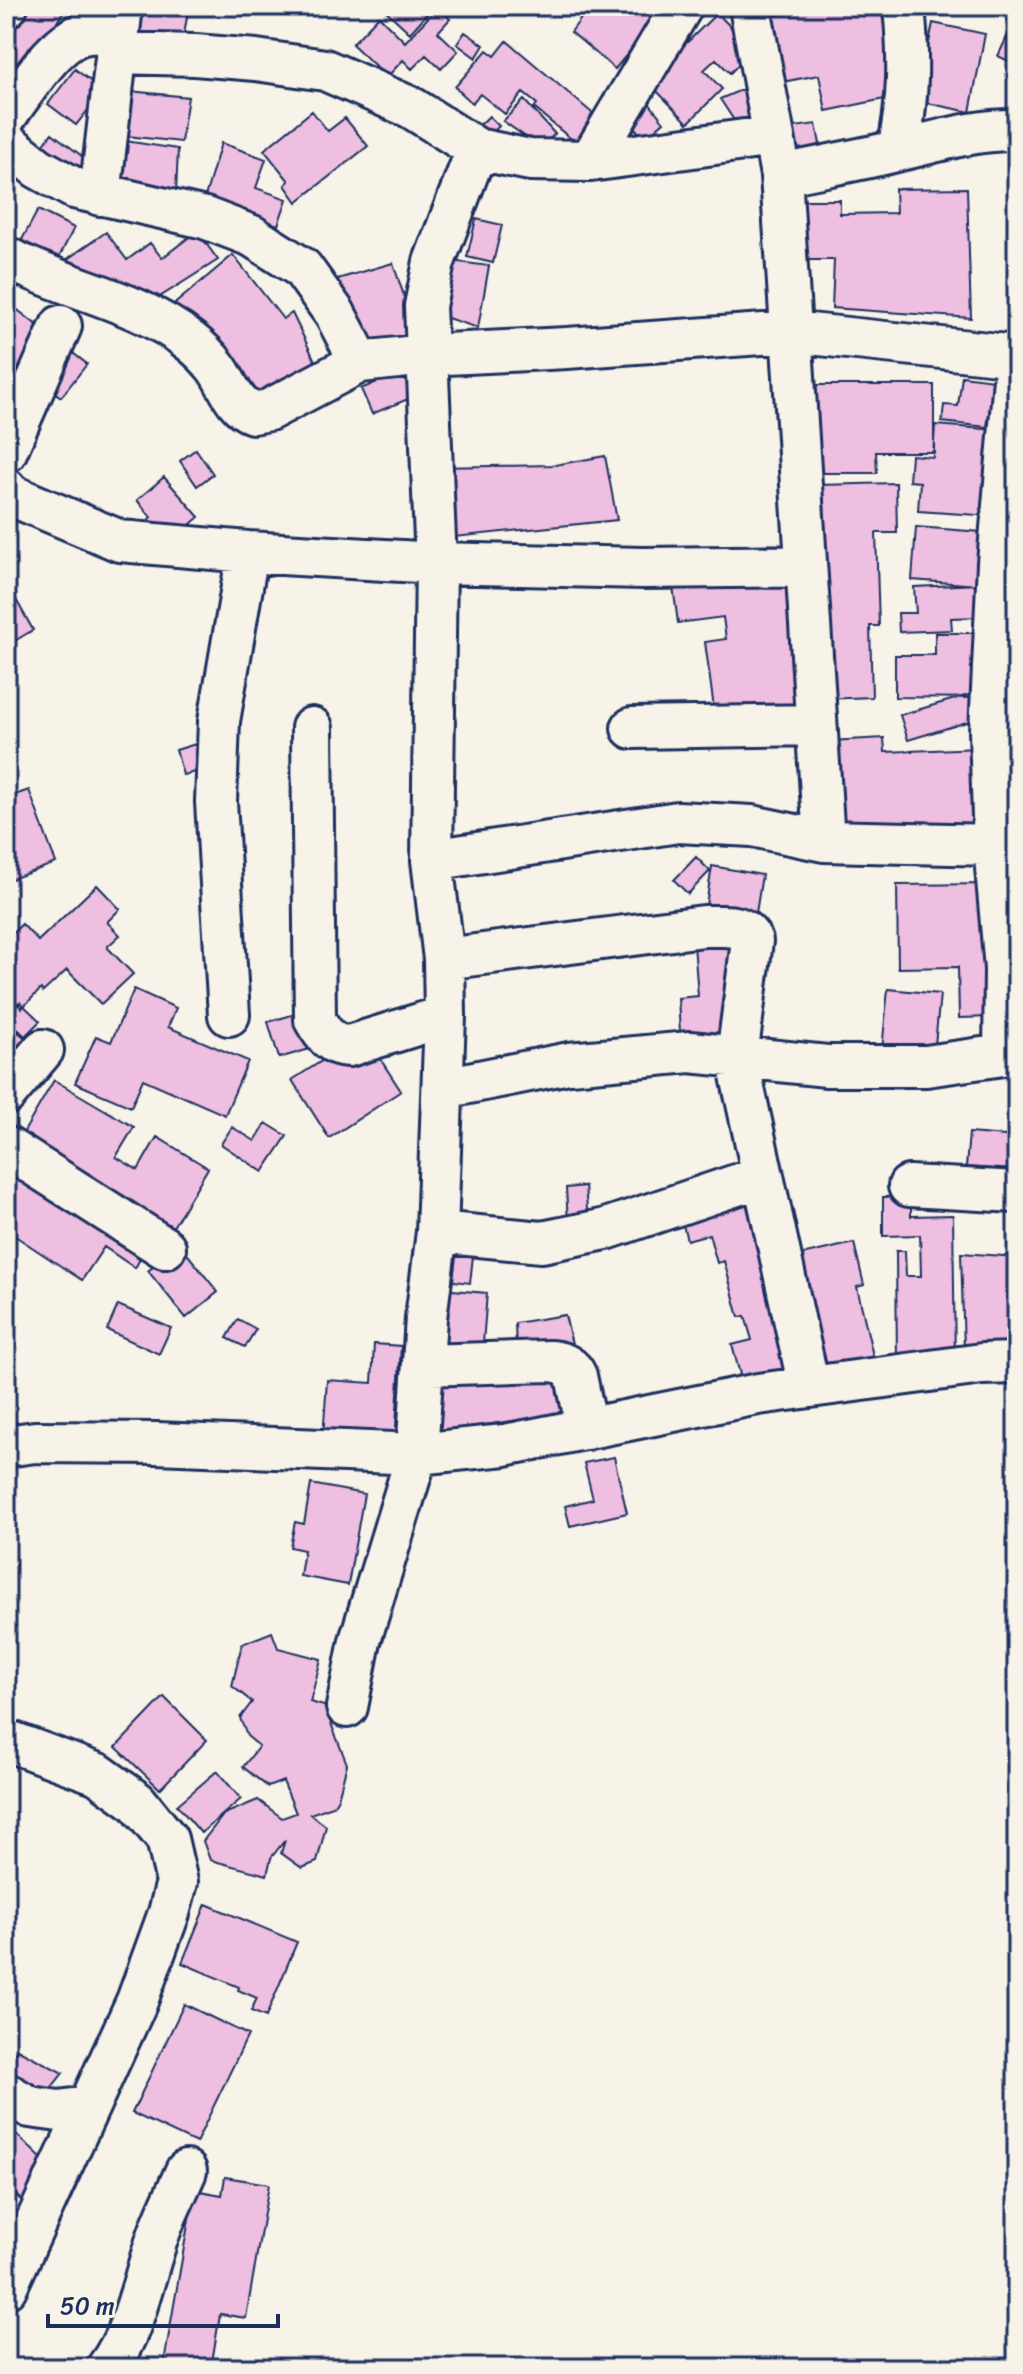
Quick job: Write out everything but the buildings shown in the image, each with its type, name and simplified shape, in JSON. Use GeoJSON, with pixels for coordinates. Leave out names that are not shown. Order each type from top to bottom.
{"type":"FeatureCollection","features":[{"type":"Feature","properties":{"kind":"street"},"geometry":{"type":"LineString","coordinates":[[590,161],[682,6]]}},
{"type":"Feature","properties":{"kind":"street"},"geometry":{"type":"LineString","coordinates":[[744,6],[751,6],[781,175],[824,841]]}},
{"type":"Feature","properties":{"kind":"street"},"geometry":{"type":"LineString","coordinates":[[898,150],[906,113],[908,83],[909,54],[904,6]]}},
{"type":"Feature","properties":{"kind":"street"},"geometry":{"type":"LineString","coordinates":[[6,116],[50,59],[76,36],[119,31],[195,55],[325,70],[412,108],[477,149],[530,160],[590,161],[774,136]]}},
{"type":"Feature","properties":{"kind":"street"},"geometry":{"type":"LineString","coordinates":[[100,195],[119,31]]}},
{"type":"Feature","properties":{"kind":"street"},"geometry":{"type":"LineString","coordinates":[[781,175],[954,135],[1017,130]]}},
{"type":"Feature","properties":{"kind":"street"},"geometry":{"type":"LineString","coordinates":[[6,142],[38,168],[74,188],[205,218],[252,236],[302,268],[335,314],[360,362]]}},
{"type":"Feature","properties":{"kind":"street"},"geometry":{"type":"LineString","coordinates":[[347,1707],[360,1641],[417,1454],[426,1318],[437,1232],[445,1016],[444,959],[432,860],[436,563],[425,306],[434,262],[477,149]]}},
{"type":"Feature","properties":{"kind":"street"},"geometry":{"type":"LineString","coordinates":[[6,257],[61,283],[124,304],[164,322],[192,342],[215,365],[239,406],[253,413],[269,410],[360,362],[426,355],[791,332],[1016,356],[998,563],[990,731],[994,845],[1011,1054],[926,1066],[827,1066],[690,1052],[569,1063],[444,1088]]}},
{"type":"Feature","properties":{"kind":"street"},"geometry":{"type":"LineString","coordinates":[[6,452],[61,326]]}},
{"type":"Feature","properties":{"kind":"street"},"geometry":{"type":"LineString","coordinates":[[6,489],[6,493],[120,541],[436,563],[643,568],[806,566]]}},
{"type":"Feature","properties":{"kind":"street"},"geometry":{"type":"LineString","coordinates":[[229,1015],[216,802],[219,721],[248,552]]}},
{"type":"Feature","properties":{"kind":"street"},"geometry":{"type":"LineString","coordinates":[[632,728],[815,725]]}},
{"type":"Feature","properties":{"kind":"street"},"geometry":{"type":"LineString","coordinates":[[312,728],[315,1020],[323,1034],[338,1046],[349,1046],[445,1016]]}},
{"type":"Feature","properties":{"kind":"street"},"geometry":{"type":"LineString","coordinates":[[432,860],[678,822],[752,826],[824,841],[994,845]]}},
{"type":"Feature","properties":{"kind":"street"},"geometry":{"type":"LineString","coordinates":[[444,959],[704,926],[739,927],[747,931],[752,941],[737,1057],[809,1387]]}},
{"type":"Feature","properties":{"kind":"street"},"geometry":{"type":"LineString","coordinates":[[6,1094],[43,1050]]}},
{"type":"Feature","properties":{"kind":"street"},"geometry":{"type":"LineString","coordinates":[[6,1147],[165,1248]]}},
{"type":"Feature","properties":{"kind":"street"},"geometry":{"type":"LineString","coordinates":[[437,1232],[542,1242],[606,1229],[763,1176]]}},
{"type":"Feature","properties":{"kind":"street"},"geometry":{"type":"LineString","coordinates":[[909,1186],[1017,1192]]}},
{"type":"Feature","properties":{"kind":"street"},"geometry":{"type":"LineString","coordinates":[[423,1365],[563,1363],[576,1376],[587,1429]]}},
{"type":"Feature","properties":{"kind":"street"},"geometry":{"type":"LineString","coordinates":[[6,1446],[35,1442],[157,1443],[417,1454],[505,1445],[758,1394],[982,1364],[1017,1363]]}},
{"type":"Feature","properties":{"kind":"street"},"geometry":{"type":"LineString","coordinates":[[6,1740],[98,1774],[137,1802],[167,1839],[177,1882],[137,2001],[6,2288]]}},
{"type":"Feature","properties":{"kind":"street"},"geometry":{"type":"LineString","coordinates":[[14,2109],[59,2111],[88,2107]]}},
{"type":"Feature","properties":{"kind":"street"},"geometry":{"type":"LineString","coordinates":[[107,2368],[129,2329],[161,2227],[186,2171]]}}]}
